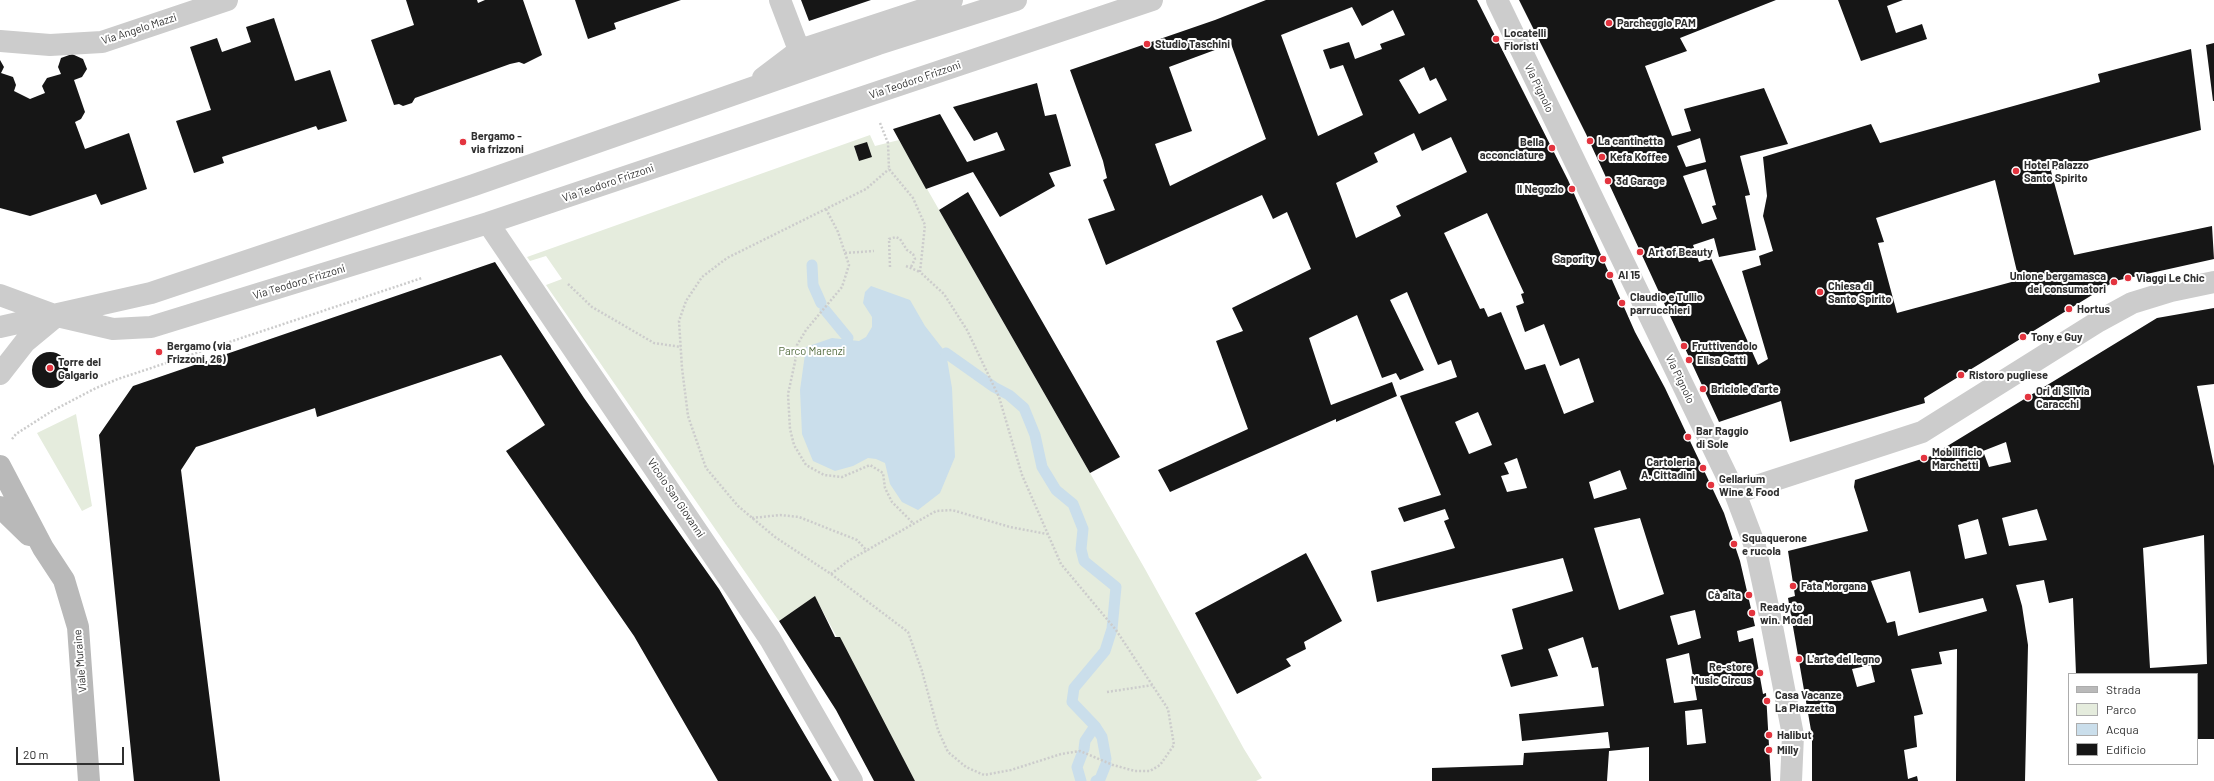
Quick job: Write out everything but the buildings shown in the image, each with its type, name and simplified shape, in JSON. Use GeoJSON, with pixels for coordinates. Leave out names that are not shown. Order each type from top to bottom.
{"type":"FeatureCollection","features":[{"type":"Feature","properties":{"kind":"street","name":"Via Angelo Mazzi"},"geometry":{"type":"LineString","coordinates":[[0,41],[50,45],[102,42],[227,0]]}},
{"type":"Feature","properties":{"kind":"street"},"geometry":{"type":"LineString","coordinates":[[780,0],[803,60]]}},
{"type":"Feature","properties":{"kind":"street","name":"Via Teodoro Frizzoni"},"geometry":{"type":"LineString","coordinates":[[0,327],[57,316],[152,292],[474,185],[751,87],[803,60],[952,0]]}},
{"type":"Feature","properties":{"kind":"street","name":"Via Teodoro Frizzoni"},"geometry":{"type":"LineString","coordinates":[[803,60],[878,44],[1016,0]]}},
{"type":"Feature","properties":{"kind":"street","name":"Via Teodoro Frizzoni"},"geometry":{"type":"LineString","coordinates":[[57,316],[113,329],[151,327],[488,223],[1152,0]]}},
{"type":"Feature","properties":{"kind":"street","name":"Via Pignolo"},"geometry":{"type":"LineString","coordinates":[[1497,0],[1736,493],[1755,546],[1793,735],[1791,781]]}},
{"type":"Feature","properties":{"kind":"street","name":"Vicolo San Giovanni"},"geometry":{"type":"LineString","coordinates":[[488,223],[505,250],[701,534],[770,639],[852,781]]}},
{"type":"Feature","properties":{"kind":"street"},"geometry":{"type":"LineString","coordinates":[[1736,493],[1922,432],[2098,321],[2132,303],[2171,291],[2214,282]]}},
{"type":"Feature","properties":{"kind":"street"},"geometry":{"type":"LineString","coordinates":[[0,295],[57,316]]}},
{"type":"Feature","properties":{"kind":"street","name":"Via Teodoro Frizzoni"},"geometry":{"type":"LineString","coordinates":[[0,374],[25,342],[57,316]]}},
{"type":"Feature","properties":{"kind":"street","name":"Viale Muraine"},"geometry":{"type":"LineString","coordinates":[[0,466],[43,548],[64,580],[78,627],[89,781]]}},
{"type":"Feature","properties":{"kind":"street","name":"Viale Muraine"},"geometry":{"type":"LineString","coordinates":[[0,507],[43,548]]}},
{"type":"Feature","properties":{"kind":"path"},"geometry":{"type":"LineString","coordinates":[[879,121],[888,143],[890,169],[913,198],[926,225],[920,272]]}},
{"type":"Feature","properties":{"kind":"path"},"geometry":{"type":"LineString","coordinates":[[890,169],[866,189],[727,258],[702,277],[686,301],[679,322],[688,416],[706,468],[738,506],[775,537],[831,574],[908,632],[922,671],[938,730],[948,752],[966,767],[984,775],[1011,770],[1061,754],[1080,751],[1113,765],[1135,771],[1150,771],[1160,766],[1174,745],[1168,709],[1116,630],[1060,564],[1022,475],[999,397],[967,330],[944,294],[920,272],[906,266]]}},
{"type":"Feature","properties":{"kind":"path"},"geometry":{"type":"LineString","coordinates":[[826,209],[838,232],[849,265],[842,287],[806,330],[797,345],[796,362],[788,394],[790,429],[794,446],[806,465],[824,475],[842,477],[870,465],[883,473],[885,488],[892,502],[914,524]]}},
{"type":"Feature","properties":{"kind":"path"},"geometry":{"type":"LineString","coordinates":[[890,267],[889,239],[896,237],[907,250],[913,254],[915,259],[911,267]]}},
{"type":"Feature","properties":{"kind":"path"},"geometry":{"type":"LineString","coordinates":[[845,252],[874,251]]}},
{"type":"Feature","properties":{"kind":"path"},"geometry":{"type":"LineString","coordinates":[[563,279],[592,306],[634,332],[654,343],[681,347]]}},
{"type":"Feature","properties":{"kind":"path"},"geometry":{"type":"LineString","coordinates":[[831,574],[848,561],[936,511],[952,510],[1010,527],[1047,534]]}},
{"type":"Feature","properties":{"kind":"path"},"geometry":{"type":"LineString","coordinates":[[752,518],[780,515],[799,517],[857,540],[867,551]]}},
{"type":"Feature","properties":{"kind":"path"},"geometry":{"type":"LineString","coordinates":[[1106,692],[1153,685]]}},
{"type":"Feature","properties":{"kind":"green space","name":"Parco Marenzi"},"geometry":{"type":"Polygon","coordinates":[[[870,135],[875,146],[899,140],[1145,569],[1244,749],[1262,778],[1256,781],[915,781],[815,597],[779,621],[546,285],[562,279],[546,256],[530,261],[527,257],[870,135]]]}},
{"type":"Feature","properties":{"kind":"green space"},"geometry":{"type":"Polygon","coordinates":[[[76,414],[92,506],[82,511],[37,433],[76,414]]]}},
{"type":"Feature","properties":{"kind":"water"},"geometry":{"type":"Polygon","coordinates":[[[871,286],[910,300],[925,326],[946,353],[952,388],[955,457],[940,493],[918,510],[902,502],[890,484],[885,463],[876,459],[868,458],[853,466],[835,471],[813,461],[802,434],[800,390],[806,347],[832,338],[859,341],[866,337],[872,327],[872,317],[863,303],[865,292],[871,286]]]}},
{"type":"Feature","properties":{"kind":"waterway"},"geometry":{"type":"LineString","coordinates":[[812,265],[813,285],[821,303]]}},
{"type":"Feature","properties":{"kind":"waterway"},"geometry":{"type":"LineString","coordinates":[[825,310],[848,338]]}},
{"type":"Feature","properties":{"kind":"waterway"},"geometry":{"type":"LineString","coordinates":[[946,353],[994,387],[1009,395],[1024,408],[1035,435],[1042,467],[1056,490],[1073,504],[1083,529],[1081,549],[1084,561],[1116,587],[1112,629],[1105,651],[1074,688],[1072,702],[1095,726],[1102,737],[1106,759]]}},
{"type":"Feature","properties":{"kind":"waterway"},"geometry":{"type":"LineString","coordinates":[[1084,749],[1085,741],[1095,726]]}},
{"type":"Feature","properties":{"kind":"waterway"},"geometry":{"type":"LineString","coordinates":[[1081,781],[1077,767],[1082,754]]}},
{"type":"Feature","properties":{"kind":"waterway"},"geometry":{"type":"LineString","coordinates":[[1096,781],[1100,779],[1106,764]]}},
{"type":"Feature","properties":{"kind":"place","name":"Parcheggio PAM"},"geometry":{"type":"Point","coordinates":[1609,23]}},
{"type":"Feature","properties":{"kind":"place","name":"Locatelli Fioristi"},"geometry":{"type":"Point","coordinates":[1496,39]}},
{"type":"Feature","properties":{"kind":"place","name":"Studio Taschini"},"geometry":{"type":"Point","coordinates":[1147,44]}},
{"type":"Feature","properties":{"kind":"place","name":"La cantinetta"},"geometry":{"type":"Point","coordinates":[1590,141]}},
{"type":"Feature","properties":{"kind":"place","name":"Bergamo - via frizzoni"},"geometry":{"type":"Point","coordinates":[463,142]}},
{"type":"Feature","properties":{"kind":"place","name":"Bella acconciature"},"geometry":{"type":"Point","coordinates":[1552,148]}},
{"type":"Feature","properties":{"kind":"place","name":"Kefa Koffee"},"geometry":{"type":"Point","coordinates":[1602,157]}},
{"type":"Feature","properties":{"kind":"place","name":"Hotel Palazzo Santo Spirito"},"geometry":{"type":"Point","coordinates":[2016,171]}},
{"type":"Feature","properties":{"kind":"place","name":"3d Garage"},"geometry":{"type":"Point","coordinates":[1608,181]}},
{"type":"Feature","properties":{"kind":"place","name":"Il Negozio"},"geometry":{"type":"Point","coordinates":[1572,189]}},
{"type":"Feature","properties":{"kind":"place","name":"Art of Beauty"},"geometry":{"type":"Point","coordinates":[1640,252]}},
{"type":"Feature","properties":{"kind":"place","name":"Sapority"},"geometry":{"type":"Point","coordinates":[1603,259]}},
{"type":"Feature","properties":{"kind":"place","name":"Al 15"},"geometry":{"type":"Point","coordinates":[1610,275]}},
{"type":"Feature","properties":{"kind":"place","name":"Viaggi Le Chic"},"geometry":{"type":"Point","coordinates":[2128,278]}},
{"type":"Feature","properties":{"kind":"place","name":"Unione bergamasca dei consumatori"},"geometry":{"type":"Point","coordinates":[2114,282]}},
{"type":"Feature","properties":{"kind":"place","name":"Chiesa di Santo Spirito"},"geometry":{"type":"Point","coordinates":[1820,292]}},
{"type":"Feature","properties":{"kind":"place","name":"Claudio e Tullio parrucchieri"},"geometry":{"type":"Point","coordinates":[1622,303]}},
{"type":"Feature","properties":{"kind":"place","name":"Hortus"},"geometry":{"type":"Point","coordinates":[2069,309]}},
{"type":"Feature","properties":{"kind":"place","name":"Tony e Guy"},"geometry":{"type":"Point","coordinates":[2023,337]}},
{"type":"Feature","properties":{"kind":"place","name":"Fruttivendolo"},"geometry":{"type":"Point","coordinates":[1684,346]}},
{"type":"Feature","properties":{"kind":"place","name":"Bergamo (via Frizzoni, 26)"},"geometry":{"type":"Point","coordinates":[159,352]}},
{"type":"Feature","properties":{"kind":"place","name":"Elisa Gatti"},"geometry":{"type":"Point","coordinates":[1689,360]}},
{"type":"Feature","properties":{"kind":"place","name":"Torre del Galgario"},"geometry":{"type":"Point","coordinates":[50,368]}},
{"type":"Feature","properties":{"kind":"place","name":"Ristoro pugliese"},"geometry":{"type":"Point","coordinates":[1961,375]}},
{"type":"Feature","properties":{"kind":"place","name":"Briciole d'arte"},"geometry":{"type":"Point","coordinates":[1703,389]}},
{"type":"Feature","properties":{"kind":"place","name":"Ori di Silvia Caracchi"},"geometry":{"type":"Point","coordinates":[2028,397]}},
{"type":"Feature","properties":{"kind":"place","name":"Bar Raggio di Sole"},"geometry":{"type":"Point","coordinates":[1688,437]}},
{"type":"Feature","properties":{"kind":"place","name":"Mobilificio Marchetti"},"geometry":{"type":"Point","coordinates":[1924,458]}},
{"type":"Feature","properties":{"kind":"place","name":"Cartoleria A. Cittadini"},"geometry":{"type":"Point","coordinates":[1703,468]}},
{"type":"Feature","properties":{"kind":"place","name":"Gellarium Wine & Food"},"geometry":{"type":"Point","coordinates":[1711,485]}},
{"type":"Feature","properties":{"kind":"place","name":"Squaquerone e rucola"},"geometry":{"type":"Point","coordinates":[1734,544]}},
{"type":"Feature","properties":{"kind":"place","name":"Fata Morgana"},"geometry":{"type":"Point","coordinates":[1793,586]}},
{"type":"Feature","properties":{"kind":"place","name":"Cà alta"},"geometry":{"type":"Point","coordinates":[1749,595]}},
{"type":"Feature","properties":{"kind":"place","name":"Ready to win. Model"},"geometry":{"type":"Point","coordinates":[1752,613]}},
{"type":"Feature","properties":{"kind":"place","name":"L'arte del legno"},"geometry":{"type":"Point","coordinates":[1799,659]}},
{"type":"Feature","properties":{"kind":"place","name":"Re-store Music Circus"},"geometry":{"type":"Point","coordinates":[1760,673]}},
{"type":"Feature","properties":{"kind":"place","name":"Casa Vacanze La Piazzetta"},"geometry":{"type":"Point","coordinates":[1767,701]}},
{"type":"Feature","properties":{"kind":"place","name":"Halibut"},"geometry":{"type":"Point","coordinates":[1769,735]}},
{"type":"Feature","properties":{"kind":"place","name":"Milly"},"geometry":{"type":"Point","coordinates":[1769,750]}}]}
